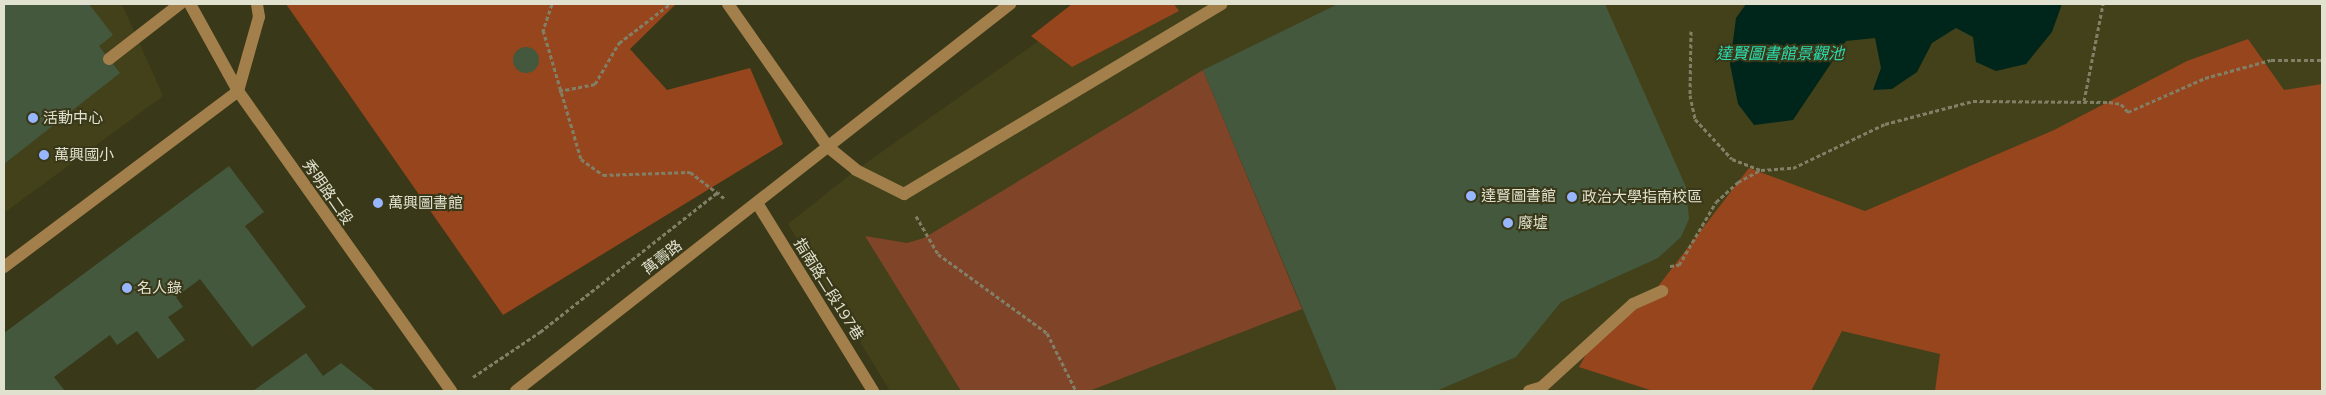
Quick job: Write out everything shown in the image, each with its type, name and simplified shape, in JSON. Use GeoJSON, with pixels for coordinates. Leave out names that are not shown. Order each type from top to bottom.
{"type":"FeatureCollection","features":[{"type":"Feature","properties":{"kind":"street"},"geometry":{"type":"LineString","coordinates":[[109,59],[180,4]]}},
{"type":"Feature","properties":{"kind":"street","name":"秀明路二段"},"geometry":{"type":"LineString","coordinates":[[190,4],[238,91],[451,391]]}},
{"type":"Feature","properties":{"kind":"street"},"geometry":{"type":"LineString","coordinates":[[4,267],[238,91],[259,18],[257,4]]}},
{"type":"Feature","properties":{"kind":"street"},"geometry":{"type":"LineString","coordinates":[[728,4],[828,147],[856,170],[904,194],[1221,4]]}},
{"type":"Feature","properties":{"kind":"street","name":"萬壽路"},"geometry":{"type":"LineString","coordinates":[[516,391],[1010,4]]}},
{"type":"Feature","properties":{"kind":"street","name":"指南路二段197巷"},"geometry":{"type":"LineString","coordinates":[[757,203],[873,391]]}},
{"type":"Feature","properties":{"kind":"street"},"geometry":{"type":"LineString","coordinates":[[1529,391],[1542,387],[1633,304],[1662,291]]}},
{"type":"Feature","properties":{"kind":"path"},"geometry":{"type":"LineString","coordinates":[[552,4],[542,30],[581,159],[603,175],[690,172],[719,191],[737,219]]}},
{"type":"Feature","properties":{"kind":"path"},"geometry":{"type":"LineString","coordinates":[[559,91],[595,84],[619,42],[670,4]]}},
{"type":"Feature","properties":{"kind":"path"},"geometry":{"type":"LineString","coordinates":[[2084,101],[2103,4]]}},
{"type":"Feature","properties":{"kind":"path"},"geometry":{"type":"LineString","coordinates":[[1691,31],[1690,95],[1695,119],[1732,159],[1761,170],[1792,168],[1885,124],[1940,108],[1973,101],[2084,101],[2121,104],[2128,112],[2205,78],[2271,60],[2322,60]]}},
{"type":"Feature","properties":{"kind":"path"},"geometry":{"type":"LineString","coordinates":[[1662,291],[1655,269],[1679,265],[1716,202],[1761,170]]}},
{"type":"Feature","properties":{"kind":"path"},"geometry":{"type":"LineString","coordinates":[[469,380],[540,332],[719,191]]}},
{"type":"Feature","properties":{"kind":"path"},"geometry":{"type":"LineString","coordinates":[[904,194],[938,254],[1047,333],[1076,391]]}},
{"type":"Feature","properties":{"kind":"shaded area","name":"萬興國小"},"geometry":{"type":"Polygon","coordinates":[[[4,4],[122,4],[163,96],[4,213],[4,4]]]}},
{"type":"Feature","properties":{"kind":"shaded area"},"geometry":{"type":"Polygon","coordinates":[[[286,4],[676,4],[630,49],[667,90],[750,68],[783,144],[503,315],[286,4]]]}},
{"type":"Feature","properties":{"kind":"shaded area"},"geometry":{"type":"Polygon","coordinates":[[[1072,4],[1174,4],[1179,11],[1072,67],[1031,36],[1072,4]]]}},
{"type":"Feature","properties":{"kind":"shaded area","name":"政治大學指南校區"},"geometry":{"type":"Polygon","coordinates":[[[1091,4],[2322,4],[2322,391],[890,391],[788,224],[856,170],[1091,4]]]}},
{"type":"Feature","properties":{"kind":"shaded area"},"geometry":{"type":"Polygon","coordinates":[[[2248,39],[2284,90],[2322,84],[2322,391],[1935,391],[1940,354],[1842,331],[1811,391],[1653,391],[1579,367],[1603,324],[1643,306],[1749,168],[1865,211],[2054,130],[2187,61],[2248,39]]]}},
{"type":"Feature","properties":{"kind":"shaded area"},"geometry":{"type":"Polygon","coordinates":[[[1203,70],[1302,309],[1089,391],[961,391],[865,236],[907,243],[924,238],[1203,70]]]}},
{"type":"Feature","properties":{"kind":"water","name":"達賢圖書館景觀池"},"geometry":{"type":"Polygon","coordinates":[[[1746,4],[2062,4],[2052,32],[2026,64],[1996,71],[1976,62],[1973,37],[1956,28],[1932,43],[1917,72],[1892,89],[1873,90],[1881,68],[1875,38],[1846,41],[1793,120],[1754,125],[1738,104],[1730,64],[1736,18],[1746,4]]]}},
{"type":"Feature","properties":{"kind":"building","name":"活動中心"},"geometry":{"type":"Polygon","coordinates":[[[4,4],[89,4],[113,35],[99,46],[120,73],[4,164],[4,4]]]}},
{"type":"Feature","properties":{"kind":"building","name":"達賢圖書館"},"geometry":{"type":"Polygon","coordinates":[[[1338,4],[1605,4],[1686,187],[1689,219],[1681,237],[1658,258],[1561,302],[1516,357],[1436,391],[1337,391],[1203,70],[1338,4]]]}},
{"type":"Feature","properties":{"kind":"building"},"geometry":{"type":"Polygon","coordinates":[[[526,47],[535,51],[539,60],[535,69],[526,73],[517,69],[513,60],[517,51],[526,47]]]}},
{"type":"Feature","properties":{"kind":"building","name":"名人錄"},"geometry":{"type":"Polygon","coordinates":[[[229,166],[264,212],[245,226],[306,307],[252,347],[200,279],[176,297],[183,307],[168,317],[185,340],[158,359],[137,331],[117,345],[110,335],[54,377],[65,391],[4,391],[4,333],[229,166]]]}},
{"type":"Feature","properties":{"kind":"building"},"geometry":{"type":"Polygon","coordinates":[[[306,353],[323,376],[341,363],[376,391],[253,391],[306,353]]]}},
{"type":"Feature","properties":{"kind":"place","name":"活動中心"},"geometry":{"type":"Point","coordinates":[33,118]}},
{"type":"Feature","properties":{"kind":"place","name":"萬興國小"},"geometry":{"type":"Point","coordinates":[44,155]}},
{"type":"Feature","properties":{"kind":"place","name":"達賢圖書館"},"geometry":{"type":"Point","coordinates":[1471,196]}},
{"type":"Feature","properties":{"kind":"place","name":"政治大學指南校區"},"geometry":{"type":"Point","coordinates":[1572,197]}},
{"type":"Feature","properties":{"kind":"place","name":"萬興圖書館"},"geometry":{"type":"Point","coordinates":[378,203]}},
{"type":"Feature","properties":{"kind":"place","name":"廢墟"},"geometry":{"type":"Point","coordinates":[1508,223]}},
{"type":"Feature","properties":{"kind":"place","name":"名人錄"},"geometry":{"type":"Point","coordinates":[127,288]}}]}
